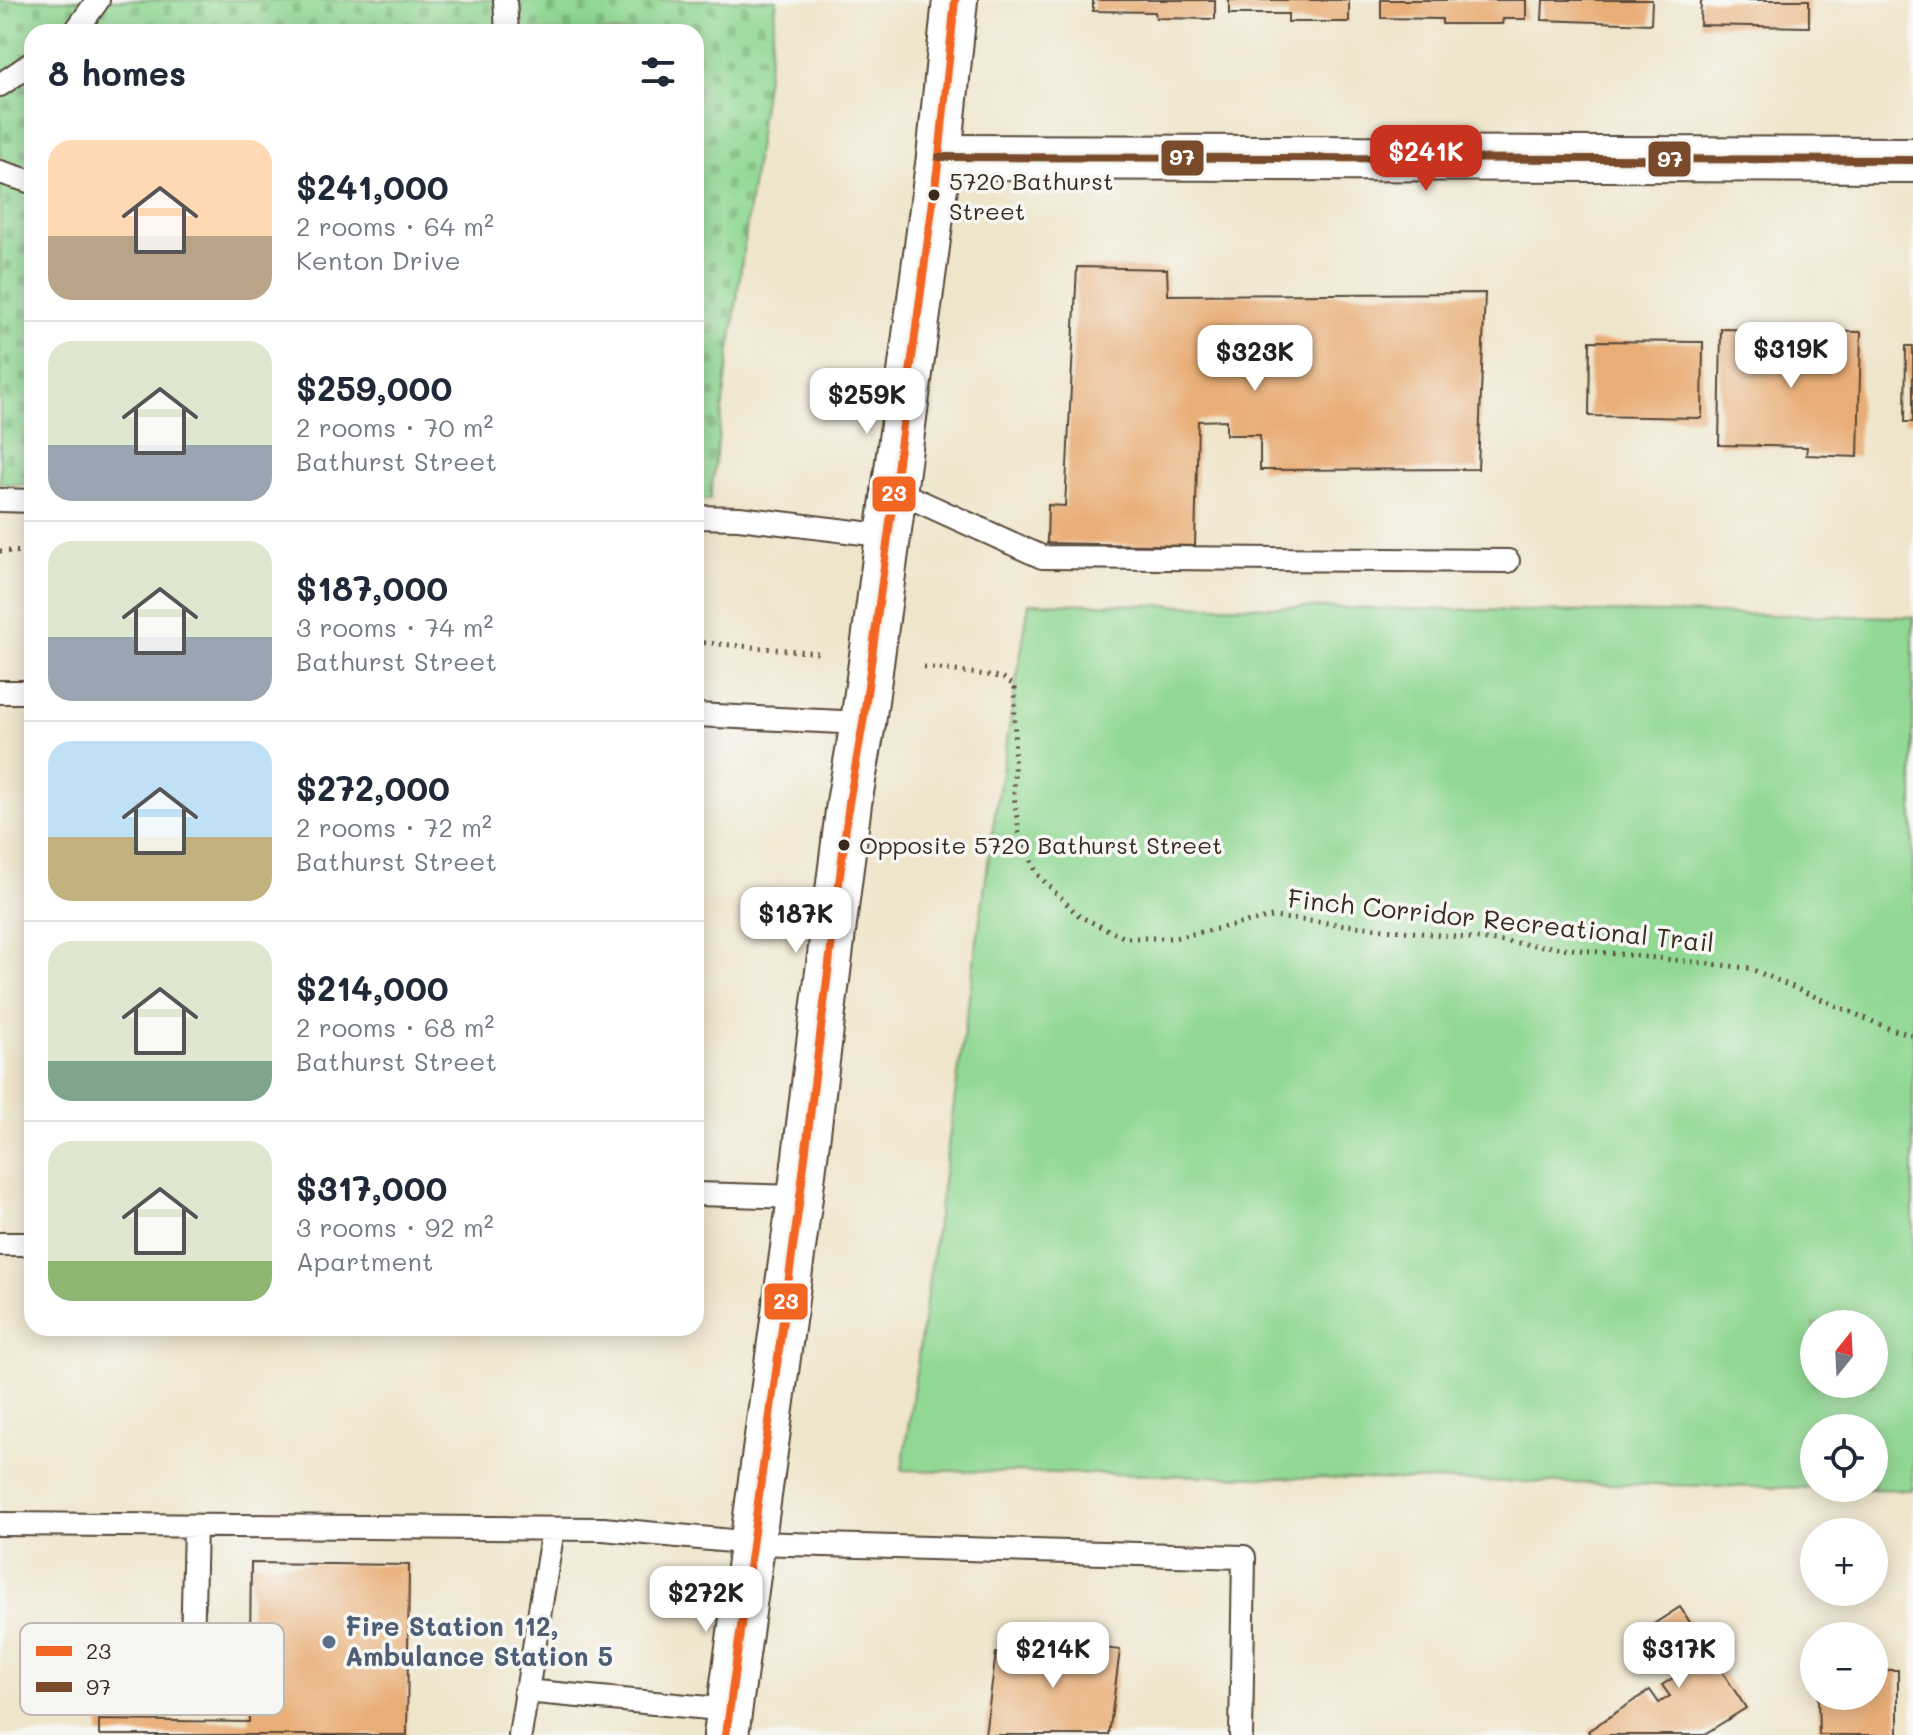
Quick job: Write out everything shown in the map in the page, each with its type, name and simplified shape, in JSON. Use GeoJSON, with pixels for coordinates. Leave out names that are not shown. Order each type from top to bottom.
{"type":"FeatureCollection","features":[{"type":"Feature","properties":{"kind":"main road"},"geometry":{"type":"LineString","coordinates":[[728,1723],[800,1197],[849,803],[863,723],[939,157],[955,0]]}},
{"type":"Feature","properties":{"kind":"main road"},"geometry":{"type":"LineString","coordinates":[[939,157],[1913,160]]}},
{"type":"Feature","properties":{"kind":"lane"},"geometry":{"type":"LineString","coordinates":[[81,24],[98,0]]}},
{"type":"Feature","properties":{"kind":"lane"},"geometry":{"type":"LineString","coordinates":[[505,0],[506,24]]}},
{"type":"Feature","properties":{"kind":"lane"},"geometry":{"type":"LineString","coordinates":[[0,85],[24,68]]}},
{"type":"Feature","properties":{"kind":"lane"},"geometry":{"type":"LineString","coordinates":[[0,172],[24,180]]}},
{"type":"Feature","properties":{"kind":"lane"},"geometry":{"type":"LineString","coordinates":[[894,490],[1042,557],[1508,561]]}},
{"type":"Feature","properties":{"kind":"lane"},"geometry":{"type":"LineString","coordinates":[[0,500],[24,501]]}},
{"type":"Feature","properties":{"kind":"lane"},"geometry":{"type":"LineString","coordinates":[[704,517],[739,518],[888,536]]}},
{"type":"Feature","properties":{"kind":"lane"},"geometry":{"type":"LineString","coordinates":[[0,692],[24,692]]}},
{"type":"Feature","properties":{"kind":"lane"},"geometry":{"type":"LineString","coordinates":[[704,715],[863,723]]}},
{"type":"Feature","properties":{"kind":"lane"},"geometry":{"type":"LineString","coordinates":[[704,1194],[800,1197]]}},
{"type":"Feature","properties":{"kind":"lane"},"geometry":{"type":"LineString","coordinates":[[0,1244],[24,1244]]}},
{"type":"Feature","properties":{"kind":"lane"},"geometry":{"type":"LineString","coordinates":[[0,1524],[603,1529],[753,1543],[1244,1557],[1241,1735]]}},
{"type":"Feature","properties":{"kind":"lane"},"geometry":{"type":"LineString","coordinates":[[193,1623],[195,1526]]}},
{"type":"Feature","properties":{"kind":"lane"},"geometry":{"type":"LineString","coordinates":[[520,1735],[553,1529]]}},
{"type":"Feature","properties":{"kind":"lane"},"geometry":{"type":"LineString","coordinates":[[525,1691],[728,1723]]}},
{"type":"Feature","properties":{"kind":"path"},"geometry":{"type":"LineString","coordinates":[[0,551],[24,552]]}},
{"type":"Feature","properties":{"kind":"path"},"geometry":{"type":"LineString","coordinates":[[704,643],[793,649]]}},
{"type":"Feature","properties":{"kind":"path","name":"Finch Corridor Recreational Trail"},"geometry":{"type":"LineString","coordinates":[[934,668],[1002,677],[1015,686],[1014,795],[1019,833],[1037,874],[1079,916],[1125,938],[1174,938],[1272,917],[1749,968],[1890,1029],[1913,1035]]}},
{"type":"Feature","properties":{"kind":"green space"},"geometry":{"type":"Polygon","coordinates":[[[0,0],[777,0],[710,500],[704,500],[704,24],[24,24],[24,485],[0,484],[0,0]]]}},
{"type":"Feature","properties":{"kind":"green space"},"geometry":{"type":"Polygon","coordinates":[[[1029,603],[1913,617],[1913,1490],[1888,1489],[1888,1414],[1800,1414],[1800,1488],[902,1470],[994,821],[1029,603]]]}},
{"type":"Feature","properties":{"kind":"building"},"geometry":{"type":"Polygon","coordinates":[[[1093,0],[1215,0],[1215,19],[1156,18],[1155,12],[1093,11],[1093,0]]]}},
{"type":"Feature","properties":{"kind":"building"},"geometry":{"type":"Polygon","coordinates":[[[1229,0],[1349,0],[1349,22],[1288,22],[1288,14],[1229,14],[1229,0]]]}},
{"type":"Feature","properties":{"kind":"building"},"geometry":{"type":"Polygon","coordinates":[[[1381,0],[1526,0],[1526,19],[1503,19],[1502,24],[1442,24],[1442,19],[1381,18],[1381,0]]]}},
{"type":"Feature","properties":{"kind":"building"},"geometry":{"type":"Polygon","coordinates":[[[1543,0],[1652,0],[1651,24],[1542,20],[1543,0]]]}},
{"type":"Feature","properties":{"kind":"building"},"geometry":{"type":"Polygon","coordinates":[[[1701,0],[1809,0],[1809,27],[1700,25],[1701,0]]]}},
{"type":"Feature","properties":{"kind":"building"},"geometry":{"type":"Polygon","coordinates":[[[1077,267],[1167,269],[1168,295],[1485,293],[1478,469],[1260,470],[1260,435],[1226,435],[1226,420],[1198,421],[1195,546],[1047,543],[1048,505],[1065,506],[1077,267]]]}},
{"type":"Feature","properties":{"kind":"building"},"geometry":{"type":"Polygon","coordinates":[[[1721,329],[1861,332],[1858,457],[1806,455],[1807,447],[1719,445],[1721,329]]]}},
{"type":"Feature","properties":{"kind":"building"},"geometry":{"type":"Polygon","coordinates":[[[1590,341],[1703,342],[1702,418],[1589,416],[1590,341]]]}},
{"type":"Feature","properties":{"kind":"building"},"geometry":{"type":"Polygon","coordinates":[[[1906,346],[1913,346],[1913,422],[1905,422],[1906,346]]]}},
{"type":"Feature","properties":{"kind":"building","name":"Fire Station 112, Ambulance Station 5"},"geometry":{"type":"Polygon","coordinates":[[[251,1563],[409,1565],[407,1735],[99,1735],[99,1720],[249,1722],[249,1715],[284,1715],[284,1623],[250,1623],[251,1563]]]}},
{"type":"Feature","properties":{"kind":"building"},"geometry":{"type":"Polygon","coordinates":[[[1680,1607],[1746,1708],[1703,1735],[1591,1735],[1588,1731],[1650,1690],[1659,1703],[1670,1696],[1662,1685],[1679,1674],[1649,1627],[1680,1607]]]}},
{"type":"Feature","properties":{"kind":"building"},"geometry":{"type":"Polygon","coordinates":[[[1024,1638],[1120,1650],[1109,1735],[985,1735],[996,1653],[1022,1656],[1024,1638]]]}},
{"type":"Feature","properties":{"kind":"building"},"geometry":{"type":"Polygon","coordinates":[[[1888,1670],[1898,1670],[1898,1735],[1819,1735],[1818,1710],[1888,1710],[1888,1670]]]}},
{"type":"Feature","properties":{"kind":"transit line","name":"23"},"geometry":{"type":"LineString","coordinates":[[726,1735],[800,1197],[849,803],[863,723],[939,157],[955,0]]}},
{"type":"Feature","properties":{"kind":"transit line","name":"97"},"geometry":{"type":"LineString","coordinates":[[939,157],[1913,160]]}},
{"type":"Feature","properties":{"kind":"place","name":"5720 Bathurst Street"},"geometry":{"type":"Point","coordinates":[934,195]}},
{"type":"Feature","properties":{"kind":"place","name":"Opposite 5720 Bathurst Street"},"geometry":{"type":"Point","coordinates":[844,845]}},
{"type":"Feature","properties":{"kind":"place","name":"Fire Station 112, Ambulance Station 5"},"geometry":{"type":"Point","coordinates":[329,1642]}}]}
